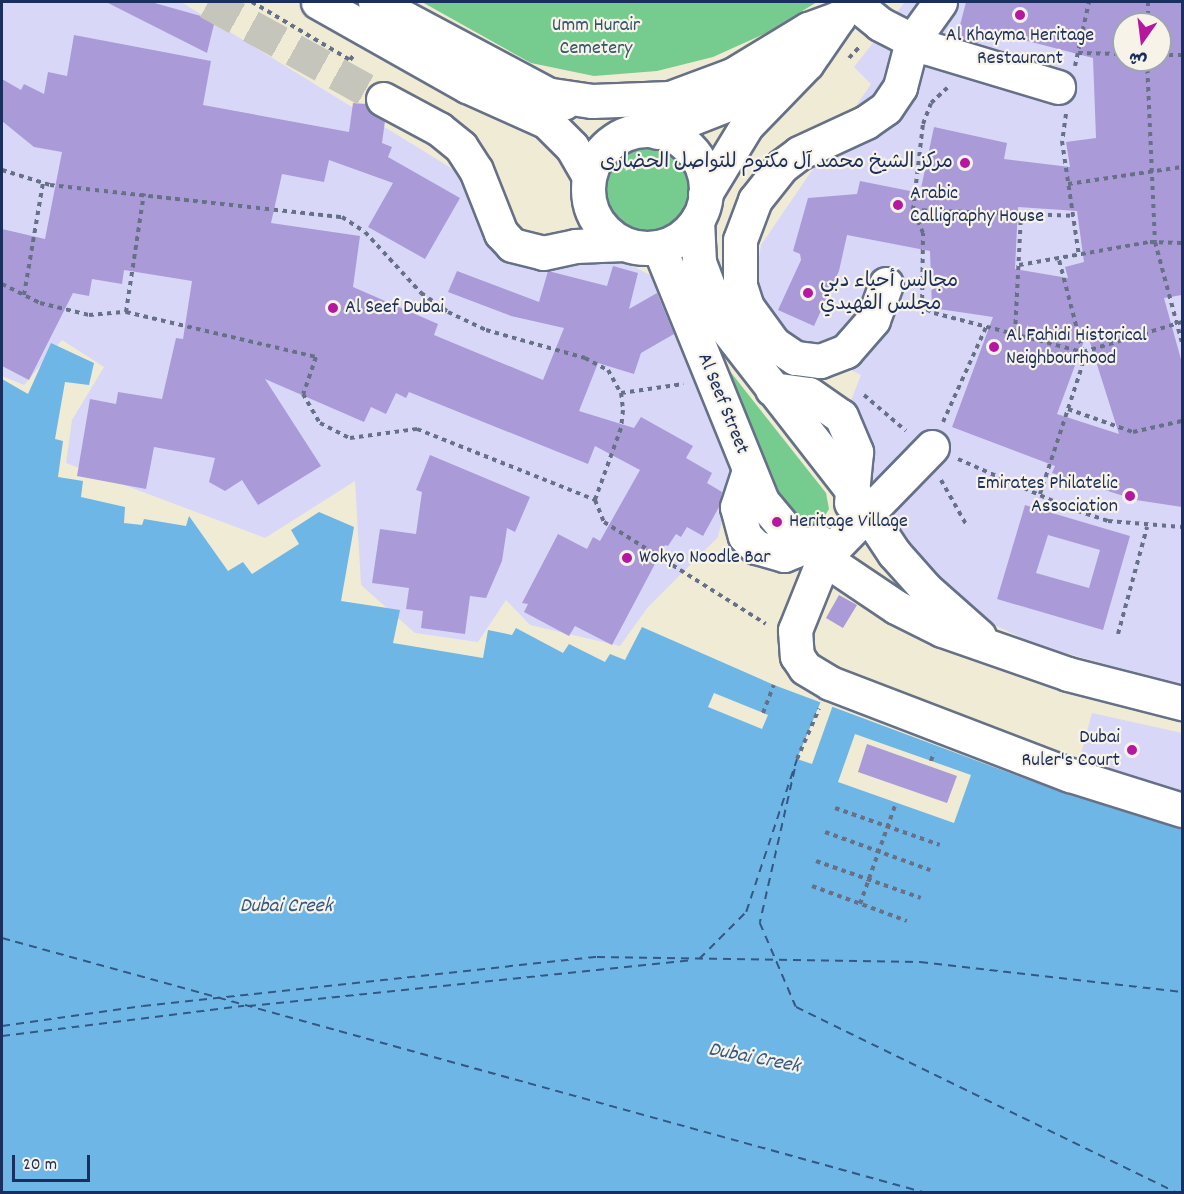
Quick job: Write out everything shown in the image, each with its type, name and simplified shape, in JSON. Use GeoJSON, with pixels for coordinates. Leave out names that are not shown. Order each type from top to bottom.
{"type":"FeatureCollection","features":[{"type":"Feature","properties":{"kind":"street"},"geometry":{"type":"LineString","coordinates":[[318,2],[467,86],[547,122],[572,147],[589,186],[593,214],[604,229],[625,244]]}},
{"type":"Feature","properties":{"kind":"street"},"geometry":{"type":"LineString","coordinates":[[375,2],[545,94],[625,134],[657,132],[734,101],[848,7]]}},
{"type":"Feature","properties":{"kind":"street"},"geometry":{"type":"LineString","coordinates":[[880,2],[905,36],[900,87],[886,108],[866,122],[799,153],[782,166],[755,200],[740,240],[740,285],[747,307],[759,327],[784,352],[820,361],[840,354],[866,331],[880,307],[886,284]]}},
{"type":"Feature","properties":{"kind":"street"},"geometry":{"type":"LineString","coordinates":[[905,36],[940,2]]}},
{"type":"Feature","properties":{"kind":"street"},"geometry":{"type":"LineString","coordinates":[[545,94],[592,101],[670,98],[732,75],[848,7]]}},
{"type":"Feature","properties":{"kind":"street"},"geometry":{"type":"LineString","coordinates":[[848,7],[905,36],[963,59],[1066,89]]}},
{"type":"Feature","properties":{"kind":"street"},"geometry":{"type":"LineString","coordinates":[[382,99],[439,129],[461,147],[476,170],[501,233],[512,245],[535,252],[559,248],[625,244],[659,247],[674,241],[701,207],[747,125],[807,63],[848,7]]}},
{"type":"Feature","properties":{"kind":"street"},"geometry":{"type":"LineString","coordinates":[[657,132],[678,140],[696,156],[702,170],[701,207]]}},
{"type":"Feature","properties":{"kind":"street"},"geometry":{"type":"LineString","coordinates":[[559,248],[582,220],[589,186],[603,149],[625,134]]}},
{"type":"Feature","properties":{"kind":"street","name":"Al Seef Street"},"geometry":{"type":"LineString","coordinates":[[701,207],[699,262],[713,304],[772,389],[859,501],[909,571],[992,647]]}},
{"type":"Feature","properties":{"kind":"street","name":"Al Seef Street"},"geometry":{"type":"LineString","coordinates":[[659,247],[710,380],[768,512],[792,537],[911,615],[1068,674],[1182,703]]}},
{"type":"Feature","properties":{"kind":"street"},"geometry":{"type":"LineString","coordinates":[[809,393],[820,361]]}},
{"type":"Feature","properties":{"kind":"street"},"geometry":{"type":"LineString","coordinates":[[772,389],[809,393],[841,416],[851,433],[859,501]]}},
{"type":"Feature","properties":{"kind":"street"},"geometry":{"type":"LineString","coordinates":[[929,450],[859,501],[815,552],[794,642],[805,668],[830,683],[1070,775],[1182,810]]}},
{"type":"Feature","properties":{"kind":"path"},"geometry":{"type":"LineString","coordinates":[[1079,256],[1062,141],[1066,89],[1078,53],[1089,2]]}},
{"type":"Feature","properties":{"kind":"path"},"geometry":{"type":"LineString","coordinates":[[1078,53],[1112,54]]}},
{"type":"Feature","properties":{"kind":"path"},"geometry":{"type":"LineString","coordinates":[[922,308],[922,233],[913,210],[926,113],[938,94],[956,82],[963,59]]}},
{"type":"Feature","properties":{"kind":"path"},"geometry":{"type":"LineString","coordinates":[[1147,72],[1149,171],[1155,242],[1180,323],[1182,343]]}},
{"type":"Feature","properties":{"kind":"path"},"geometry":{"type":"LineString","coordinates":[[1068,184],[1182,167]]}},
{"type":"Feature","properties":{"kind":"path"},"geometry":{"type":"LineString","coordinates":[[2,170],[43,183],[342,217],[365,232],[421,293],[448,312],[486,330],[585,358],[608,370],[621,393],[621,428],[595,500],[604,522],[794,642]]}},
{"type":"Feature","properties":{"kind":"path"},"geometry":{"type":"LineString","coordinates":[[24,295],[43,183]]}},
{"type":"Feature","properties":{"kind":"path"},"geometry":{"type":"LineString","coordinates":[[126,312],[144,193]]}},
{"type":"Feature","properties":{"kind":"path"},"geometry":{"type":"LineString","coordinates":[[913,210],[1073,216]]}},
{"type":"Feature","properties":{"kind":"path"},"geometry":{"type":"LineString","coordinates":[[1015,333],[1021,214]]}},
{"type":"Feature","properties":{"kind":"path"},"geometry":{"type":"LineString","coordinates":[[1019,265],[1155,242],[1182,243]]}},
{"type":"Feature","properties":{"kind":"path"},"geometry":{"type":"LineString","coordinates":[[1040,494],[1068,409],[1083,352],[1059,260]]}},
{"type":"Feature","properties":{"kind":"path"},"geometry":{"type":"LineString","coordinates":[[2,284],[24,295],[88,315],[126,312],[316,357],[303,394],[320,423],[350,438],[417,429],[595,500]]}},
{"type":"Feature","properties":{"kind":"path"},"geometry":{"type":"LineString","coordinates":[[886,284],[922,308],[1083,352],[1180,323]]}},
{"type":"Feature","properties":{"kind":"path"},"geometry":{"type":"LineString","coordinates":[[967,526],[929,450],[986,327]]}},
{"type":"Feature","properties":{"kind":"path"},"geometry":{"type":"LineString","coordinates":[[621,393],[710,380]]}},
{"type":"Feature","properties":{"kind":"path"},"geometry":{"type":"LineString","coordinates":[[1068,409],[1134,432],[1182,421]]}},
{"type":"Feature","properties":{"kind":"path"},"geometry":{"type":"LineString","coordinates":[[1118,634],[1147,527]]}},
{"type":"Feature","properties":{"kind":"path"},"geometry":{"type":"LineString","coordinates":[[797,759],[830,683]]}},
{"type":"Feature","properties":{"kind":"path"},"geometry":{"type":"LineString","coordinates":[[762,713],[774,685]]}},
{"type":"Feature","properties":{"kind":"path"},"geometry":{"type":"LineString","coordinates":[[860,904],[896,803]]}},
{"type":"Feature","properties":{"kind":"path"},"geometry":{"type":"LineString","coordinates":[[835,808],[940,845]]}},
{"type":"Feature","properties":{"kind":"path"},"geometry":{"type":"LineString","coordinates":[[825,832],[930,870]]}},
{"type":"Feature","properties":{"kind":"path"},"geometry":{"type":"LineString","coordinates":[[816,861],[921,898]]}},
{"type":"Feature","properties":{"kind":"path"},"geometry":{"type":"LineString","coordinates":[[812,886],[908,921]]}},
{"type":"Feature","properties":{"kind":"shaded area","name":"Al Seef Dubai"},"geometry":{"type":"Polygon","coordinates":[[[2,2],[181,2],[456,171],[516,258],[619,259],[652,276],[733,472],[718,537],[648,607],[620,646],[530,625],[506,600],[478,642],[415,633],[361,585],[355,481],[265,538],[66,463],[72,420],[104,367],[62,340],[24,385],[2,376],[2,2]]]}},
{"type":"Feature","properties":{"kind":"shaded area","name":"Al Fahidi Historical Neighbourhood"},"geometry":{"type":"Polygon","coordinates":[[[905,2],[1182,2],[1182,686],[1037,645],[990,623],[968,608],[932,571],[835,441],[861,375],[798,343],[768,319],[755,283],[761,245],[871,84],[854,67],[905,2]]]}},
{"type":"Feature","properties":{"kind":"shaded area","name":"Dubai Ruler's Court"},"geometry":{"type":"Polygon","coordinates":[[[1092,713],[1182,733],[1182,797],[1077,768],[1092,713]]]}},
{"type":"Feature","properties":{"kind":"green space","name":"Umm Hurair Cemetery"},"geometry":{"type":"Polygon","coordinates":[[[422,2],[817,2],[766,33],[713,57],[657,71],[594,76],[531,63],[422,2]]]}},
{"type":"Feature","properties":{"kind":"green space"},"geometry":{"type":"Polygon","coordinates":[[[646,140],[665,144],[681,155],[692,171],[696,190],[692,209],[681,225],[665,236],[646,240],[627,236],[611,225],[600,209],[596,190],[600,171],[611,155],[627,144],[646,140]]]}},
{"type":"Feature","properties":{"kind":"green space"},"geometry":{"type":"Polygon","coordinates":[[[725,365],[826,493],[829,509],[821,522],[806,527],[786,514],[725,365]]]}},
{"type":"Feature","properties":{"kind":"water","name":"Dubai Creek"},"geometry":{"type":"Polygon","coordinates":[[[51,343],[94,363],[89,385],[65,382],[55,439],[63,441],[58,477],[83,481],[81,497],[125,507],[124,523],[142,525],[144,519],[186,526],[189,516],[228,571],[243,562],[252,574],[299,544],[291,530],[319,512],[354,527],[341,601],[400,610],[393,643],[483,658],[488,630],[512,635],[516,628],[563,653],[569,644],[605,662],[610,654],[625,660],[642,627],[774,685],[1073,796],[1182,824],[1182,1192],[2,1192],[2,379],[28,394],[51,343]]]}},
{"type":"Feature","properties":{"kind":"pier"},"geometry":{"type":"Polygon","coordinates":[[[714,693],[768,715],[762,729],[708,707],[714,693]]]}},
{"type":"Feature","properties":{"kind":"pier"},"geometry":{"type":"Polygon","coordinates":[[[821,701],[833,705],[812,764],[797,759],[821,701]]]}},
{"type":"Feature","properties":{"kind":"pier"},"geometry":{"type":"Polygon","coordinates":[[[855,734],[971,775],[954,823],[838,782],[855,734]]]}},
{"type":"Feature","properties":{"kind":"building"},"geometry":{"type":"Polygon","coordinates":[[[106,2],[151,2],[215,20],[207,53],[106,2]]]}},
{"type":"Feature","properties":{"kind":"building"},"geometry":{"type":"Polygon","coordinates":[[[966,2],[1182,2],[1182,295],[1164,298],[1182,363],[1182,507],[1136,500],[1052,473],[1055,466],[952,427],[993,317],[932,308],[930,251],[847,235],[839,271],[814,326],[778,310],[801,260],[800,254],[793,251],[808,198],[857,194],[860,181],[920,193],[934,127],[1007,143],[1004,159],[1070,167],[1066,142],[1096,138],[1093,58],[982,29],[978,43],[957,37],[966,2]],[[1018,207],[1015,269],[1068,278],[1065,267],[1084,262],[1077,211],[1018,207]],[[1087,333],[1057,414],[1119,434],[1087,333]]]}},
{"type":"Feature","properties":{"kind":"building"},"geometry":{"type":"Polygon","coordinates":[[[74,35],[211,61],[203,105],[349,132],[353,103],[366,104],[385,121],[382,143],[392,147],[388,157],[460,198],[425,259],[368,227],[393,183],[329,160],[324,182],[282,174],[271,223],[360,236],[353,287],[438,324],[434,335],[543,380],[564,328],[511,316],[448,292],[457,271],[539,302],[548,271],[607,286],[613,266],[638,273],[629,309],[657,293],[674,334],[641,353],[634,374],[598,363],[579,411],[634,428],[641,417],[693,446],[686,458],[712,473],[707,483],[722,492],[719,507],[703,536],[687,527],[681,537],[676,534],[668,546],[665,545],[612,645],[575,626],[569,636],[524,612],[528,604],[522,603],[558,534],[587,549],[593,537],[600,541],[640,470],[595,446],[588,464],[409,392],[406,398],[396,393],[386,414],[371,407],[364,422],[265,379],[321,466],[258,505],[242,480],[225,491],[209,482],[215,458],[154,447],[146,489],[77,476],[90,399],[116,404],[118,392],[162,399],[176,338],[183,339],[192,281],[124,270],[122,284],[92,279],[89,296],[73,293],[29,380],[2,366],[2,229],[45,239],[62,152],[34,147],[2,121],[2,79],[21,90],[24,84],[44,94],[48,72],[67,76],[74,35]]]}},
{"type":"Feature","properties":{"kind":"building"},"geometry":{"type":"Polygon","coordinates":[[[430,455],[530,497],[515,532],[507,528],[502,561],[486,598],[470,596],[465,634],[421,628],[423,611],[406,609],[409,588],[372,583],[380,529],[416,534],[422,492],[416,490],[430,455]]]}},
{"type":"Feature","properties":{"kind":"building"},"geometry":{"type":"Polygon","coordinates":[[[1025,505],[1130,536],[1103,630],[997,599],[1025,505]],[[1048,535],[1036,573],[1089,588],[1100,550],[1048,535]]]}},
{"type":"Feature","properties":{"kind":"building"},"geometry":{"type":"Polygon","coordinates":[[[839,595],[857,605],[843,628],[826,618],[839,595]]]}},
{"type":"Feature","properties":{"kind":"building"},"geometry":{"type":"Polygon","coordinates":[[[867,744],[957,776],[947,803],[858,772],[867,744]]]}},
{"type":"Feature","properties":{"kind":"ferry route"},"geometry":{"type":"LineString","coordinates":[[699,959],[746,912],[797,759]]}},
{"type":"Feature","properties":{"kind":"ferry route"},"geometry":{"type":"LineString","coordinates":[[795,769],[760,923],[796,1007],[1176,1192]]}},
{"type":"Feature","properties":{"kind":"ferry route"},"geometry":{"type":"LineString","coordinates":[[2,938],[923,1192]]}},
{"type":"Feature","properties":{"kind":"ferry route"},"geometry":{"type":"LineString","coordinates":[[2,1026],[143,1006],[597,957],[920,962],[1182,992]]}},
{"type":"Feature","properties":{"kind":"ferry route"},"geometry":{"type":"LineString","coordinates":[[248,1006],[691,960]]}},
{"type":"Feature","properties":{"kind":"ferry route"},"geometry":{"type":"LineString","coordinates":[[2,1036],[244,1006]]}},
{"type":"Feature","properties":{"kind":"tunnel"},"geometry":{"type":"LineString","coordinates":[[208,2],[383,99]]}},
{"type":"Feature","properties":{"kind":"place","name":"Al Khayma Heritage Restaurant"},"geometry":{"type":"Point","coordinates":[1020,15]}},
{"type":"Feature","properties":{"kind":"place","name":"مركز الشيخ محمد آل مكتوم للتواصل الحضارى"},"geometry":{"type":"Point","coordinates":[965,163]}},
{"type":"Feature","properties":{"kind":"place","name":"Arabic Calligraphy House"},"geometry":{"type":"Point","coordinates":[898,205]}},
{"type":"Feature","properties":{"kind":"place","name":"مجالس أحياء دبي مجلس الفهيدي"},"geometry":{"type":"Point","coordinates":[808,293]}},
{"type":"Feature","properties":{"kind":"place","name":"Al Seef Dubai"},"geometry":{"type":"Point","coordinates":[333,308]}},
{"type":"Feature","properties":{"kind":"place","name":"Al Fahidi Historical Neighbourhood"},"geometry":{"type":"Point","coordinates":[994,347]}},
{"type":"Feature","properties":{"kind":"place","name":"Emirates Philatelic Association"},"geometry":{"type":"Point","coordinates":[1130,496]}},
{"type":"Feature","properties":{"kind":"place","name":"Heritage Village"},"geometry":{"type":"Point","coordinates":[777,522]}},
{"type":"Feature","properties":{"kind":"place","name":"Wokyo Noodle Bar"},"geometry":{"type":"Point","coordinates":[627,558]}},
{"type":"Feature","properties":{"kind":"place","name":"Dubai Ruler's Court"},"geometry":{"type":"Point","coordinates":[1132,750]}}]}
